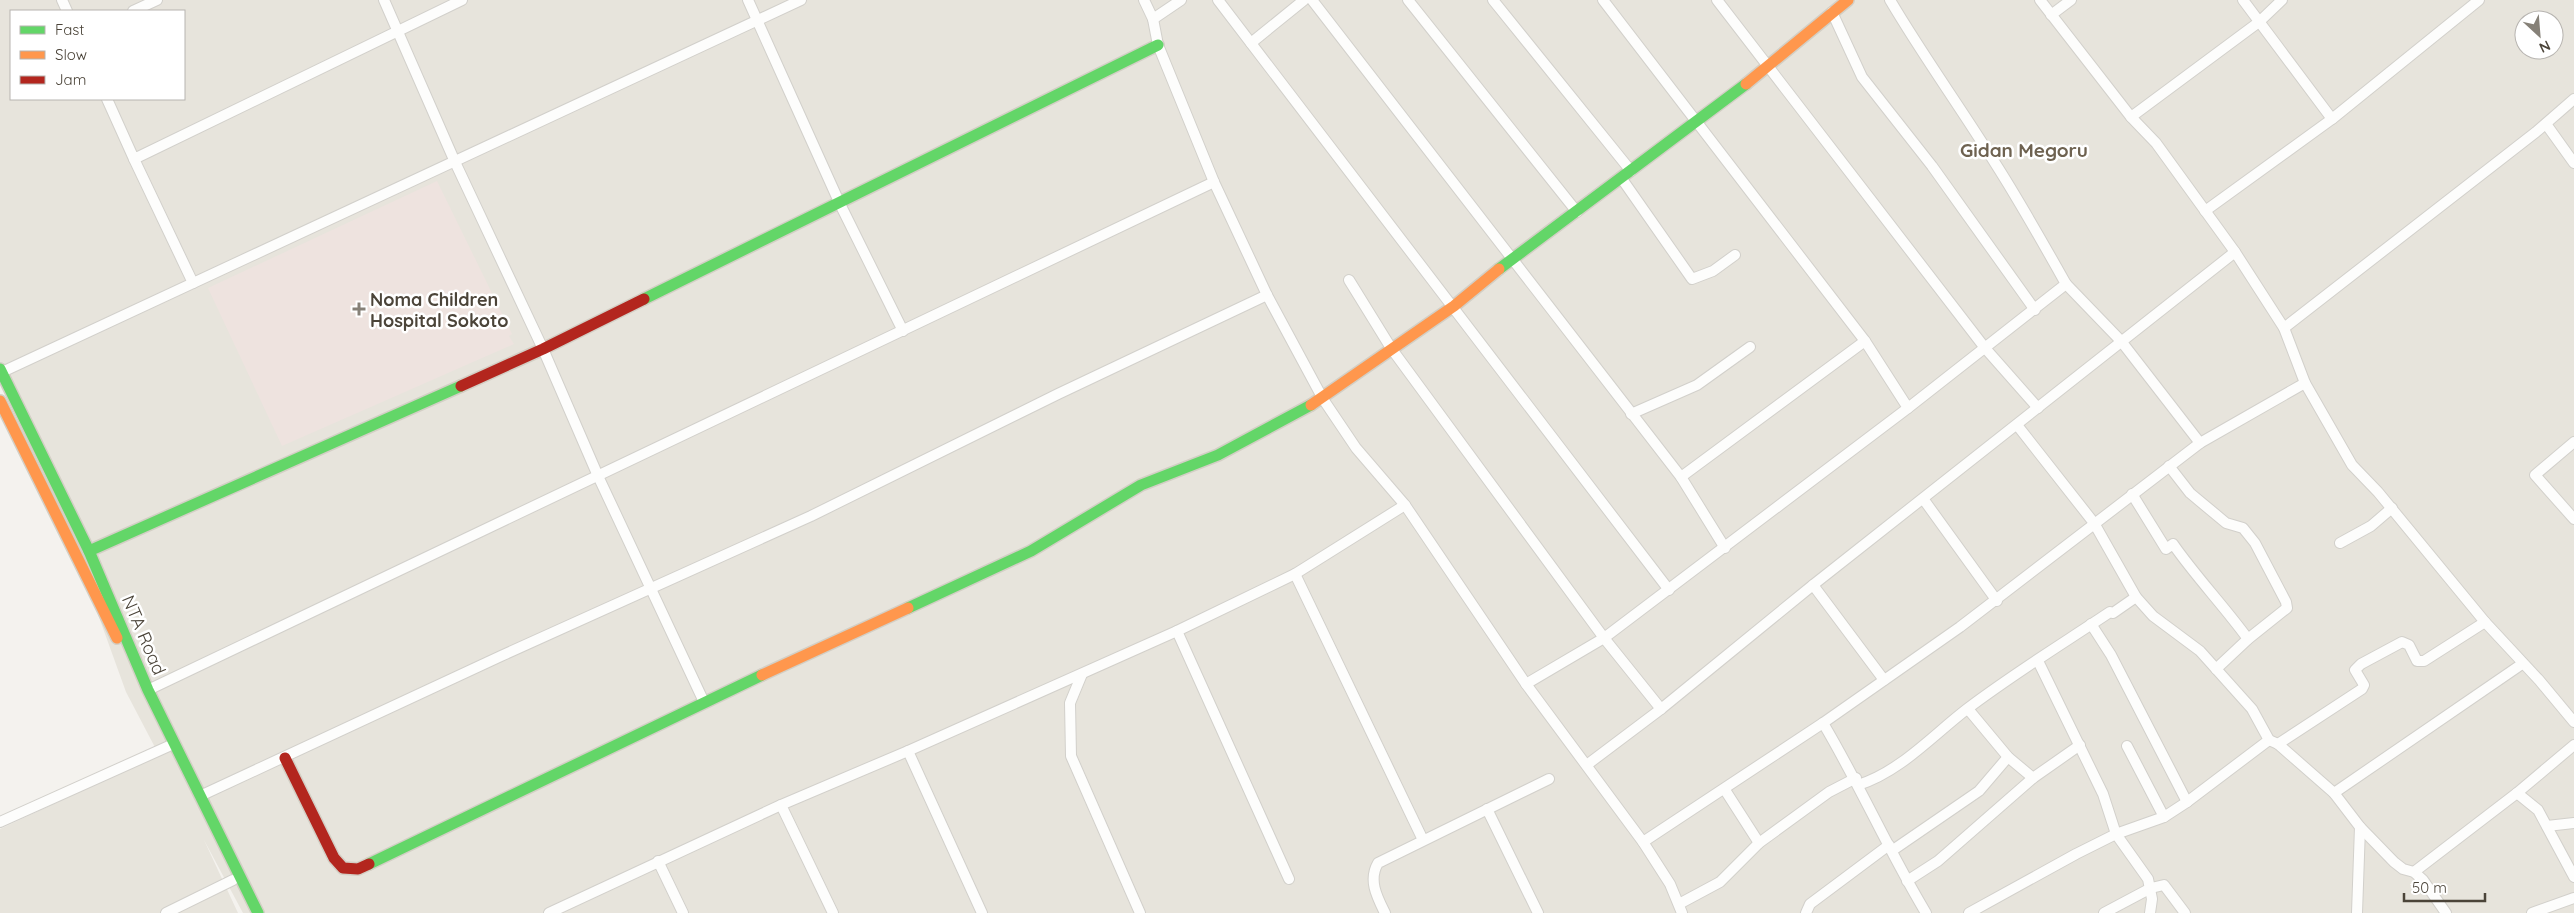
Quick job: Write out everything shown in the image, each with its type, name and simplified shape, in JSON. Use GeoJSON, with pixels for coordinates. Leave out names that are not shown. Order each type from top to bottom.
{"type":"FeatureCollection","features":[{"type":"Feature","properties":{"kind":"street"},"geometry":{"type":"LineString","coordinates":[[135,10],[157,0]]}},
{"type":"Feature","properties":{"kind":"street"},"geometry":{"type":"LineString","coordinates":[[384,0],[455,162],[543,349],[598,476],[704,702]]}},
{"type":"Feature","properties":{"kind":"street"},"geometry":{"type":"LineString","coordinates":[[134,159],[462,0]]}},
{"type":"Feature","properties":{"kind":"street"},"geometry":{"type":"LineString","coordinates":[[748,0],[840,204],[903,331]]}},
{"type":"Feature","properties":{"kind":"street"},"geometry":{"type":"LineString","coordinates":[[1,371],[801,0]]}},
{"type":"Feature","properties":{"kind":"street"},"geometry":{"type":"LineString","coordinates":[[1144,0],[1153,19],[1158,45],[1214,182],[1267,295],[1323,399],[1356,448],[1405,505],[1526,684],[1588,764],[1643,842],[1670,884],[1680,909],[1727,877],[1759,843],[1829,792],[1857,781],[1873,779],[1904,760],[1968,708],[2091,624],[2110,612],[2113,613],[2136,597]]}},
{"type":"Feature","properties":{"kind":"street"},"geometry":{"type":"LineString","coordinates":[[1153,19],[1181,0]]}},
{"type":"Feature","properties":{"kind":"street"},"geometry":{"type":"LineString","coordinates":[[1218,0],[1454,306],[1668,590]]}},
{"type":"Feature","properties":{"kind":"street"},"geometry":{"type":"LineString","coordinates":[[1252,43],[1304,0]]}},
{"type":"Feature","properties":{"kind":"street"},"geometry":{"type":"LineString","coordinates":[[1312,0],[1681,477],[1725,548]]}},
{"type":"Feature","properties":{"kind":"street"},"geometry":{"type":"LineString","coordinates":[[1408,0],[1577,212]]}},
{"type":"Feature","properties":{"kind":"street"},"geometry":{"type":"LineString","coordinates":[[1493,0],[1632,171]]}},
{"type":"Feature","properties":{"kind":"street"},"geometry":{"type":"LineString","coordinates":[[1603,0],[1865,341],[1908,408]]}},
{"type":"Feature","properties":{"kind":"street"},"geometry":{"type":"LineString","coordinates":[[1717,0],[1985,348],[2038,408]]}},
{"type":"Feature","properties":{"kind":"street"},"geometry":{"type":"LineString","coordinates":[[285,758],[334,858],[343,868],[358,869],[704,702],[1031,551],[1141,485],[1218,455],[1323,399],[1391,348],[1454,306],[1513,258],[1622,179],[1768,67],[1798,39],[1848,0]]}},
{"type":"Feature","properties":{"kind":"street"},"geometry":{"type":"LineString","coordinates":[[1890,0],[1914,41],[1938,73],[1995,162],[2066,284],[2121,341],[2200,443]]}},
{"type":"Feature","properties":{"kind":"street"},"geometry":{"type":"LineString","coordinates":[[2040,0],[2131,117],[2156,143],[2235,252],[2284,328],[2305,383],[2352,465],[2392,508],[2485,622],[2522,664],[2539,680],[2574,722]]}},
{"type":"Feature","properties":{"kind":"street"},"geometry":{"type":"LineString","coordinates":[[2051,15],[2071,0]]}},
{"type":"Feature","properties":{"kind":"street"},"geometry":{"type":"LineString","coordinates":[[2243,0],[2332,119]]}},
{"type":"Feature","properties":{"kind":"street"},"geometry":{"type":"LineString","coordinates":[[2131,117],[2259,22],[2282,0]]}},
{"type":"Feature","properties":{"kind":"street"},"geometry":{"type":"LineString","coordinates":[[2205,211],[2332,119],[2478,0]]}},
{"type":"Feature","properties":{"kind":"street"},"geometry":{"type":"LineString","coordinates":[[1832,12],[1862,78],[1932,166],[2035,310]]}},
{"type":"Feature","properties":{"kind":"street"},"geometry":{"type":"LineString","coordinates":[[89,551],[543,349],[840,204],[1158,45]]}},
{"type":"Feature","properties":{"kind":"street"},"geometry":{"type":"LineString","coordinates":[[2284,328],[2546,124],[2574,99]]}},
{"type":"Feature","properties":{"kind":"street"},"geometry":{"type":"LineString","coordinates":[[107,100],[193,283]]}},
{"type":"Feature","properties":{"kind":"street"},"geometry":{"type":"LineString","coordinates":[[2546,124],[2574,163]]}},
{"type":"Feature","properties":{"kind":"street"},"geometry":{"type":"LineString","coordinates":[[1622,179],[1692,279],[1713,271],[1734,255]]}},
{"type":"Feature","properties":{"kind":"street"},"geometry":{"type":"LineString","coordinates":[[148,690],[1214,182]]}},
{"type":"Feature","properties":{"kind":"street"},"geometry":{"type":"LineString","coordinates":[[1588,764],[1661,709],[1813,585],[1924,500],[2235,252]]}},
{"type":"Feature","properties":{"kind":"street"},"geometry":{"type":"LineString","coordinates":[[1349,280],[1391,348],[1604,638],[1661,709]]}},
{"type":"Feature","properties":{"kind":"street"},"geometry":{"type":"LineString","coordinates":[[1526,684],[1604,638],[1908,408],[2066,284]]}},
{"type":"Feature","properties":{"kind":"street"},"geometry":{"type":"LineString","coordinates":[[200,796],[855,495],[1058,394],[1267,295]]}},
{"type":"Feature","properties":{"kind":"street"},"geometry":{"type":"LineString","coordinates":[[1681,477],[1865,341]]}},
{"type":"Feature","properties":{"kind":"street"},"geometry":{"type":"LineString","coordinates":[[1631,414],[1697,385],[1750,347]]}},
{"type":"Feature","properties":{"kind":"street","name":"NTA Road"},"geometry":{"type":"LineString","coordinates":[[1,371],[89,551],[148,690],[258,913]]}},
{"type":"Feature","properties":{"kind":"street"},"geometry":{"type":"LineString","coordinates":[[1643,842],[1725,790],[1997,601],[2094,523],[2200,443],[2305,383]]}},
{"type":"Feature","properties":{"kind":"street","name":"NTA Road"},"geometry":{"type":"LineString","coordinates":[[0,400],[249,913]]}},
{"type":"Feature","properties":{"kind":"street"},"geometry":{"type":"LineString","coordinates":[[2017,425],[2094,523],[2136,597],[2153,616],[2200,651],[2252,709],[2273,742],[2334,793],[2360,827],[2394,862],[2402,869],[2414,872],[2423,880],[2446,913]]}},
{"type":"Feature","properties":{"kind":"street"},"geometry":{"type":"LineString","coordinates":[[2574,442],[2535,475],[2574,519]]}},
{"type":"Feature","properties":{"kind":"street"},"geometry":{"type":"LineString","coordinates":[[2169,466],[2190,494],[2226,522],[2243,528],[2256,543],[2274,576],[2287,608],[2248,638],[2216,670]]}},
{"type":"Feature","properties":{"kind":"street"},"geometry":{"type":"LineString","coordinates":[[2132,494],[2166,549],[2173,544],[2194,575],[2207,587],[2248,638]]}},
{"type":"Feature","properties":{"kind":"street"},"geometry":{"type":"LineString","coordinates":[[1924,500],[1997,601]]}},
{"type":"Feature","properties":{"kind":"street"},"geometry":{"type":"LineString","coordinates":[[549,913],[781,805],[908,751],[1177,631],[1295,574],[1405,505]]}},
{"type":"Feature","properties":{"kind":"street"},"geometry":{"type":"LineString","coordinates":[[2340,543],[2371,526],[2392,508]]}},
{"type":"Feature","properties":{"kind":"street"},"geometry":{"type":"LineString","coordinates":[[1295,574],[1423,840]]}},
{"type":"Feature","properties":{"kind":"street"},"geometry":{"type":"LineString","coordinates":[[1813,585],[1884,680]]}},
{"type":"Feature","properties":{"kind":"street"},"geometry":{"type":"LineString","coordinates":[[1969,913],[2116,834],[2164,817],[2273,742],[2362,689],[2364,684],[2355,670],[2361,664],[2402,642],[2409,645],[2417,661],[2424,661],[2485,622]]}},
{"type":"Feature","properties":{"kind":"street"},"geometry":{"type":"LineString","coordinates":[[2091,624],[2111,655],[2187,802]]}},
{"type":"Feature","properties":{"kind":"street"},"geometry":{"type":"LineString","coordinates":[[1177,631],[1289,879]]}},
{"type":"Feature","properties":{"kind":"street"},"geometry":{"type":"LineString","coordinates":[[2038,661],[2103,794],[2116,834],[2148,879],[2151,888],[2150,913]]}},
{"type":"Feature","properties":{"kind":"street"},"geometry":{"type":"LineString","coordinates":[[2334,793],[2522,664]]}},
{"type":"Feature","properties":{"kind":"street"},"geometry":{"type":"LineString","coordinates":[[1082,674],[1070,704],[1071,756],[1140,913]]}},
{"type":"Feature","properties":{"kind":"street"},"geometry":{"type":"LineString","coordinates":[[1968,708],[2008,757],[2033,778]]}},
{"type":"Feature","properties":{"kind":"street"},"geometry":{"type":"LineString","coordinates":[[1823,723],[1857,781],[1907,881],[1926,913]]}},
{"type":"Feature","properties":{"kind":"street"},"geometry":{"type":"LineString","coordinates":[[1907,881],[1952,850],[2033,778],[2080,745]]}},
{"type":"Feature","properties":{"kind":"street"},"geometry":{"type":"LineString","coordinates":[[2414,872],[2517,793],[2574,745]]}},
{"type":"Feature","properties":{"kind":"street"},"geometry":{"type":"LineString","coordinates":[[0,822],[169,746]]}},
{"type":"Feature","properties":{"kind":"street"},"geometry":{"type":"LineString","coordinates":[[2127,746],[2164,817]]}},
{"type":"Feature","properties":{"kind":"street"},"geometry":{"type":"LineString","coordinates":[[908,751],[982,913]]}},
{"type":"Feature","properties":{"kind":"street"},"geometry":{"type":"LineString","coordinates":[[1808,912],[1810,904],[1891,847],[1979,791],[2008,757]]}},
{"type":"Feature","properties":{"kind":"street"},"geometry":{"type":"LineString","coordinates":[[1385,913],[1375,888],[1373,871],[1378,863],[1549,779]]}},
{"type":"Feature","properties":{"kind":"street"},"geometry":{"type":"LineString","coordinates":[[1725,790],[1759,843]]}},
{"type":"Feature","properties":{"kind":"street"},"geometry":{"type":"LineString","coordinates":[[2517,793],[2538,810],[2574,878]]}},
{"type":"Feature","properties":{"kind":"street"},"geometry":{"type":"LineString","coordinates":[[781,805],[833,913]]}},
{"type":"Feature","properties":{"kind":"street"},"geometry":{"type":"LineString","coordinates":[[1487,809],[1538,913]]}},
{"type":"Feature","properties":{"kind":"street"},"geometry":{"type":"LineString","coordinates":[[2547,826],[2574,823]]}},
{"type":"Feature","properties":{"kind":"street"},"geometry":{"type":"LineString","coordinates":[[2357,913],[2360,827]]}},
{"type":"Feature","properties":{"kind":"street"},"geometry":{"type":"LineString","coordinates":[[658,861],[683,913]]}},
{"type":"Feature","properties":{"kind":"street"},"geometry":{"type":"LineString","coordinates":[[166,913],[233,880]]}},
{"type":"Feature","properties":{"kind":"street"},"geometry":{"type":"LineString","coordinates":[[2104,913],[2151,888],[2164,885],[2185,913]]}},
{"type":"Feature","properties":{"kind":"street"},"geometry":{"type":"LineString","coordinates":[[2532,913],[2574,898]]}},
{"type":"Feature","properties":{"kind":"shaded area"},"geometry":{"type":"Polygon","coordinates":[[[0,0],[2574,0],[2574,913],[243,913],[204,840],[238,913],[0,913],[0,829],[159,755],[126,692],[65,523],[0,382],[0,0]]]}},
{"type":"Feature","properties":{"kind":"shaded area","name":"Noma Children Hospital Sokoto"},"geometry":{"type":"Polygon","coordinates":[[[437,181],[512,334],[509,336],[514,344],[282,446],[208,288],[437,181]]]}},
{"type":"Feature","properties":{"kind":"traffic: fast"},"geometry":{"type":"LineString","coordinates":[[644,299],[1158,45]]}},
{"type":"Feature","properties":{"kind":"traffic: fast"},"geometry":{"type":"LineString","coordinates":[[1499,269],[1746,84]]}},
{"type":"Feature","properties":{"kind":"traffic: fast"},"geometry":{"type":"LineString","coordinates":[[0,369],[89,551],[148,690],[258,913]]}},
{"type":"Feature","properties":{"kind":"traffic: fast"},"geometry":{"type":"LineString","coordinates":[[89,551],[461,386]]}},
{"type":"Feature","properties":{"kind":"traffic: fast"},"geometry":{"type":"LineString","coordinates":[[908,608],[1031,551],[1141,485],[1218,455],[1311,405]]}},
{"type":"Feature","properties":{"kind":"traffic: fast"},"geometry":{"type":"LineString","coordinates":[[369,864],[762,675]]}},
{"type":"Feature","properties":{"kind":"traffic: slow"},"geometry":{"type":"LineString","coordinates":[[1746,84],[1848,0]]}},
{"type":"Feature","properties":{"kind":"traffic: slow"},"geometry":{"type":"LineString","coordinates":[[1311,405],[1454,306],[1499,269]]}},
{"type":"Feature","properties":{"kind":"traffic: slow"},"geometry":{"type":"LineString","coordinates":[[0,401],[117,638]]}},
{"type":"Feature","properties":{"kind":"traffic: slow"},"geometry":{"type":"LineString","coordinates":[[762,675],[908,608]]}},
{"type":"Feature","properties":{"kind":"traffic: jam"},"geometry":{"type":"LineString","coordinates":[[461,386],[543,349],[644,299]]}},
{"type":"Feature","properties":{"kind":"traffic: jam"},"geometry":{"type":"LineString","coordinates":[[285,758],[334,858],[343,868],[358,869],[369,864]]}},
{"type":"Feature","properties":{"kind":"place","name":"Noma Children Hospital Sokoto"},"geometry":{"type":"Point","coordinates":[359,309]}},
{"type":"Feature","properties":{"kind":"district","name":"Gidan Megoru"},"geometry":{"type":"Point","coordinates":[2024,150]}}]}
